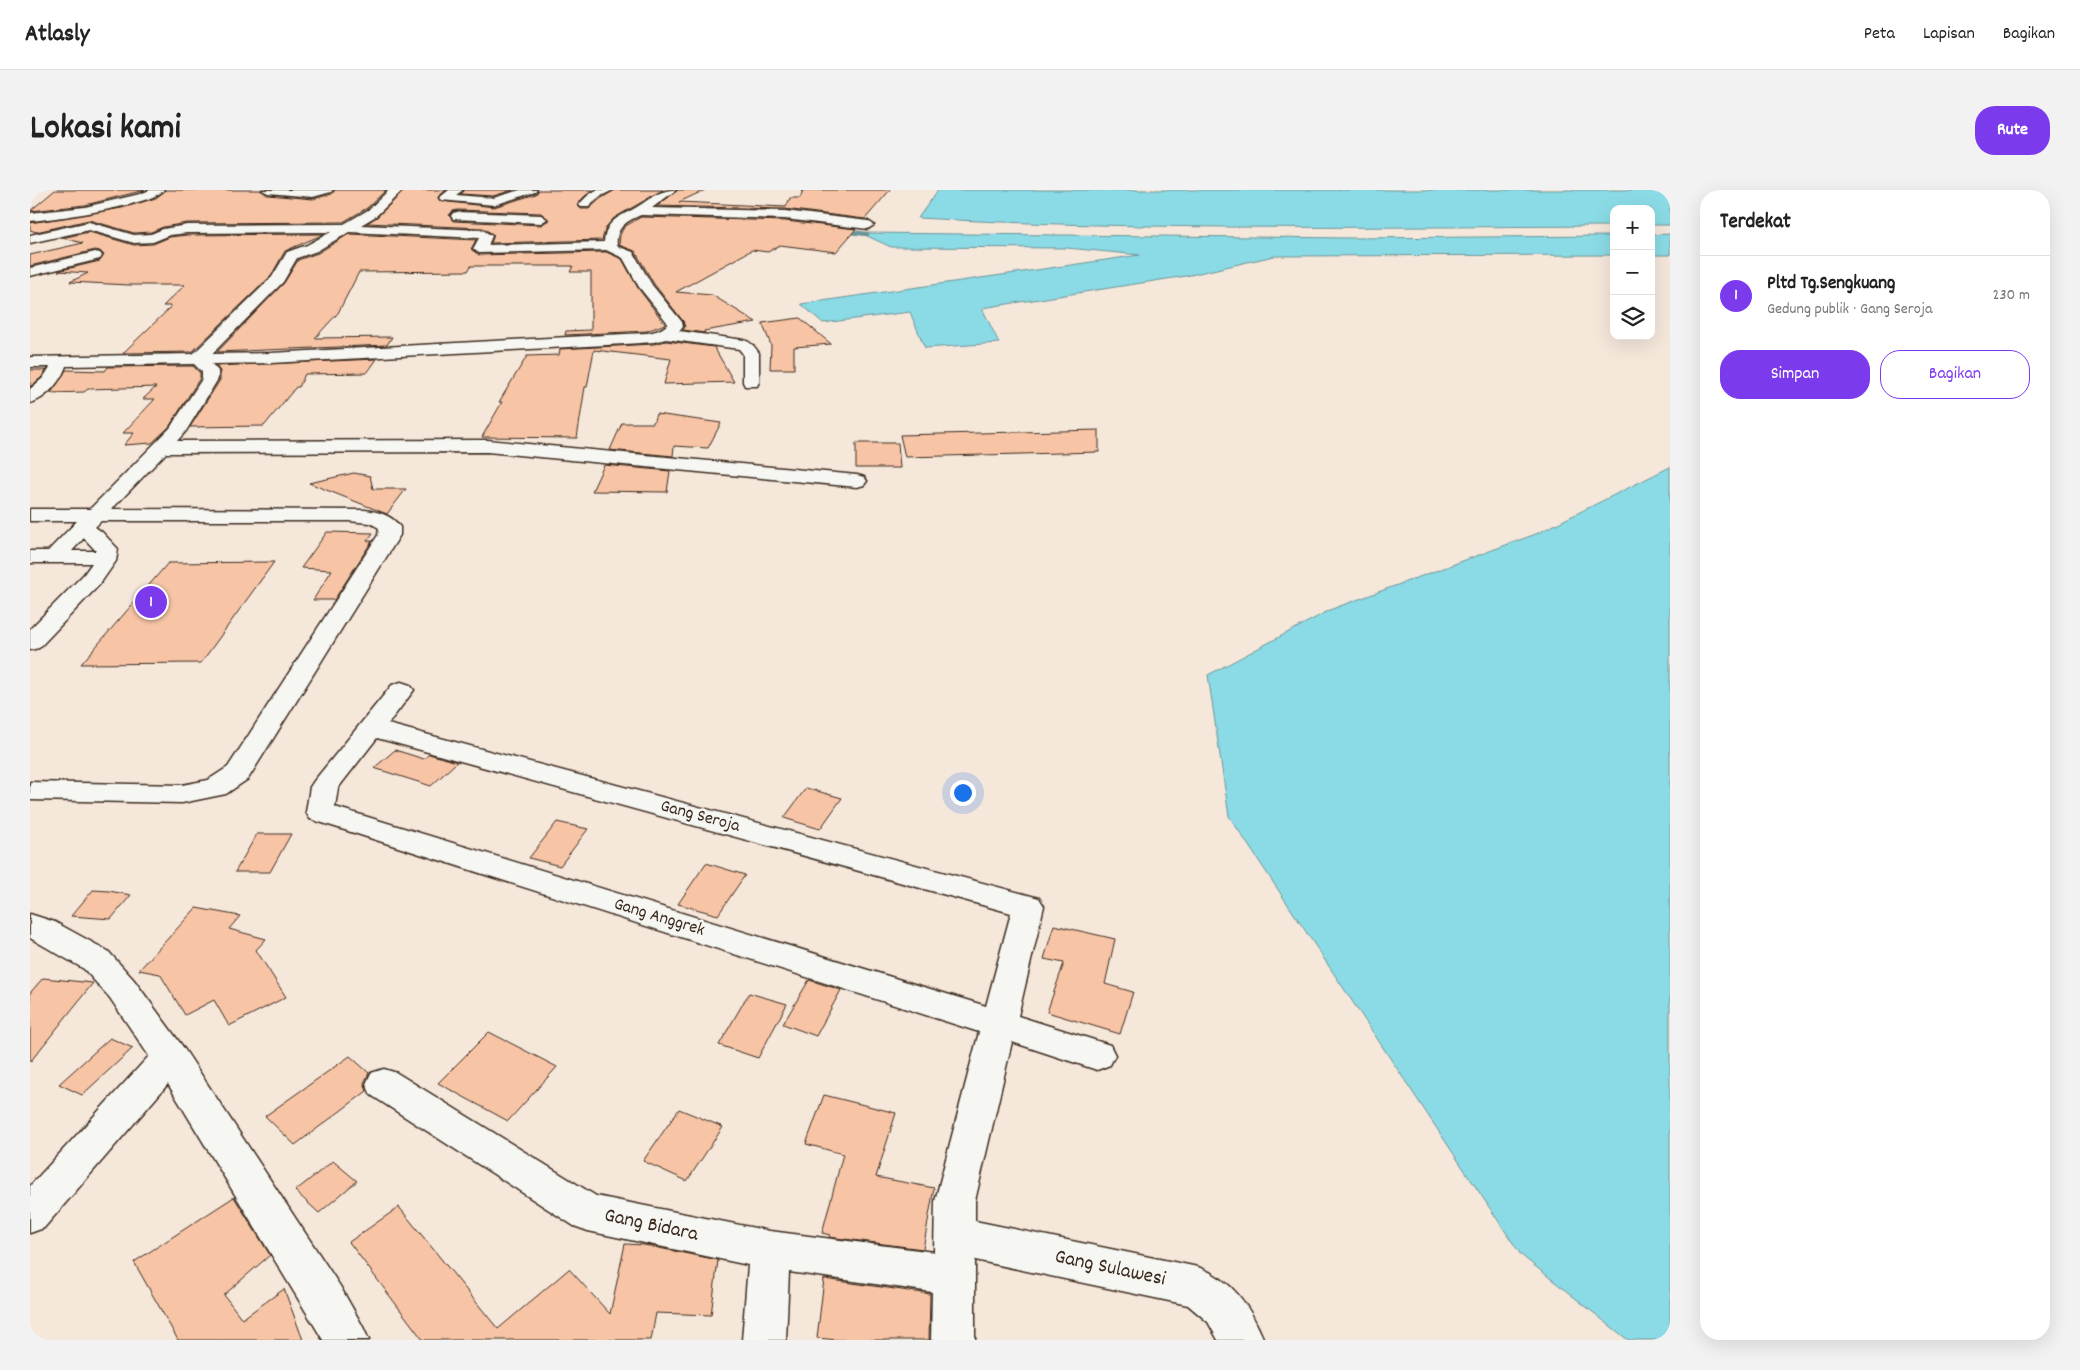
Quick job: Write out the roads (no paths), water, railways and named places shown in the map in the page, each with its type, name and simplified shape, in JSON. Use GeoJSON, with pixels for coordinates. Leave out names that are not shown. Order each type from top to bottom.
{"type":"FeatureCollection","features":[{"type":"Feature","properties":{"kind":"street"},"geometry":{"type":"LineString","coordinates":[[30,217],[84,212],[119,202],[139,199],[158,190]]}},
{"type":"Feature","properties":{"kind":"street"},"geometry":{"type":"LineString","coordinates":[[268,190],[313,194],[327,190]]}},
{"type":"Feature","properties":{"kind":"street"},"geometry":{"type":"LineString","coordinates":[[198,359],[278,279],[292,255],[312,248],[347,228],[377,208],[389,195],[397,190]]}},
{"type":"Feature","properties":{"kind":"street"},"geometry":{"type":"LineString","coordinates":[[457,190],[445,198],[494,202],[531,190]]}},
{"type":"Feature","properties":{"kind":"street"},"geometry":{"type":"LineString","coordinates":[[585,205],[595,195],[607,190]]}},
{"type":"Feature","properties":{"kind":"street"},"geometry":{"type":"LineString","coordinates":[[610,246],[614,227],[670,190]]}},
{"type":"Feature","properties":{"kind":"street"},"geometry":{"type":"LineString","coordinates":[[352,213],[377,208],[392,214]]}},
{"type":"Feature","properties":{"kind":"street"},"geometry":{"type":"LineString","coordinates":[[632,214],[785,215],[868,225]]}},
{"type":"Feature","properties":{"kind":"street"},"geometry":{"type":"LineString","coordinates":[[442,215],[541,219]]}},
{"type":"Feature","properties":{"kind":"street"},"geometry":{"type":"LineString","coordinates":[[30,239],[89,226],[134,239],[153,238],[167,232],[187,230],[347,228],[483,234],[486,236],[479,249],[610,246],[628,255],[646,287],[675,322],[675,327],[666,334]]}},
{"type":"Feature","properties":{"kind":"street"},"geometry":{"type":"LineString","coordinates":[[94,241],[122,236]]}},
{"type":"Feature","properties":{"kind":"street"},"geometry":{"type":"LineString","coordinates":[[30,272],[94,256]]}},
{"type":"Feature","properties":{"kind":"street"},"geometry":{"type":"LineString","coordinates":[[73,276],[90,271]]}},
{"type":"Feature","properties":{"kind":"street"},"geometry":{"type":"LineString","coordinates":[[30,362],[271,358],[625,339],[666,334],[744,345],[751,353],[751,382]]}},
{"type":"Feature","properties":{"kind":"street"},"geometry":{"type":"LineString","coordinates":[[54,557],[177,430],[210,379],[210,371],[198,359]]}},
{"type":"Feature","properties":{"kind":"street"},"geometry":{"type":"LineString","coordinates":[[30,398],[55,374],[59,367],[59,361]]}},
{"type":"Feature","properties":{"kind":"street"},"geometry":{"type":"LineString","coordinates":[[162,447],[487,446],[857,481]]}},
{"type":"Feature","properties":{"kind":"street"},"geometry":{"type":"LineString","coordinates":[[30,515],[89,522],[348,515],[373,517],[386,522],[390,526],[389,535],[238,773],[230,781],[216,788],[182,794],[30,791]]}},
{"type":"Feature","properties":{"kind":"street"},"geometry":{"type":"LineString","coordinates":[[30,644],[92,579],[107,557],[107,549],[89,522]]}},
{"type":"Feature","properties":{"kind":"street"},"geometry":{"type":"LineString","coordinates":[[30,557],[107,557]]}},
{"type":"Feature","properties":{"kind":"street"},"geometry":{"type":"LineString","coordinates":[[371,728],[401,690]]}},
{"type":"Feature","properties":{"kind":"street","name":"Gang Anggrek"},"geometry":{"type":"LineString","coordinates":[[371,728],[324,787],[320,812],[1097,1055]]}},
{"type":"Feature","properties":{"kind":"street","name":"Gang Seroja"},"geometry":{"type":"LineString","coordinates":[[371,728],[1028,906],[998,1024]]}},
{"type":"Feature","properties":{"kind":"street"},"geometry":{"type":"LineString","coordinates":[[30,926],[44,930],[96,960],[122,989],[170,1057],[326,1301],[347,1340]]}},
{"type":"Feature","properties":{"kind":"street"},"geometry":{"type":"LineString","coordinates":[[952,1340],[955,1201],[998,1024]]}},
{"type":"Feature","properties":{"kind":"street"},"geometry":{"type":"LineString","coordinates":[[30,1215],[170,1057]]}},
{"type":"Feature","properties":{"kind":"street","name":"Gang Bidara"},"geometry":{"type":"LineString","coordinates":[[384,1084],[588,1213],[770,1250],[954,1255]]}},
{"type":"Feature","properties":{"kind":"street"},"geometry":{"type":"LineString","coordinates":[[764,1340],[770,1250]]}},
{"type":"Feature","properties":{"kind":"street","name":"Gang Sulawesi"},"geometry":{"type":"LineString","coordinates":[[954,1255],[1198,1287],[1224,1307],[1242,1340]]}},
{"type":"Feature","properties":{"kind":"water"},"geometry":{"type":"Polygon","coordinates":[[[938,190],[1670,190],[1670,225],[1655,225],[1655,205],[1610,205],[1610,226],[1179,227],[918,218],[938,190]]]}},
{"type":"Feature","properties":{"kind":"water"},"geometry":{"type":"Polygon","coordinates":[[[867,233],[1351,238],[1610,236],[1610,255],[1274,256],[1186,276],[982,308],[999,343],[925,348],[910,312],[823,323],[801,304],[1140,255],[1067,248],[891,247],[867,236],[867,233]]]}},
{"type":"Feature","properties":{"kind":"water"},"geometry":{"type":"Polygon","coordinates":[[[1670,234],[1670,255],[1655,255],[1655,235],[1670,234]]]}},
{"type":"Feature","properties":{"kind":"water"},"geometry":{"type":"Polygon","coordinates":[[[1670,467],[1670,1340],[1628,1340],[1521,1255],[1229,816],[1208,675],[1332,609],[1536,534],[1670,467]]]}},
{"type":"Feature","properties":{"kind":"waterway"},"geometry":{"type":"LineString","coordinates":[[679,215],[734,220]]}},
{"type":"Feature","properties":{"kind":"waterway"},"geometry":{"type":"LineString","coordinates":[[841,231],[867,234]]}},
{"type":"Feature","properties":{"kind":"place","name":"Pltd Tg.Sengkuang"},"geometry":{"type":"Point","coordinates":[151,602]}}]}
